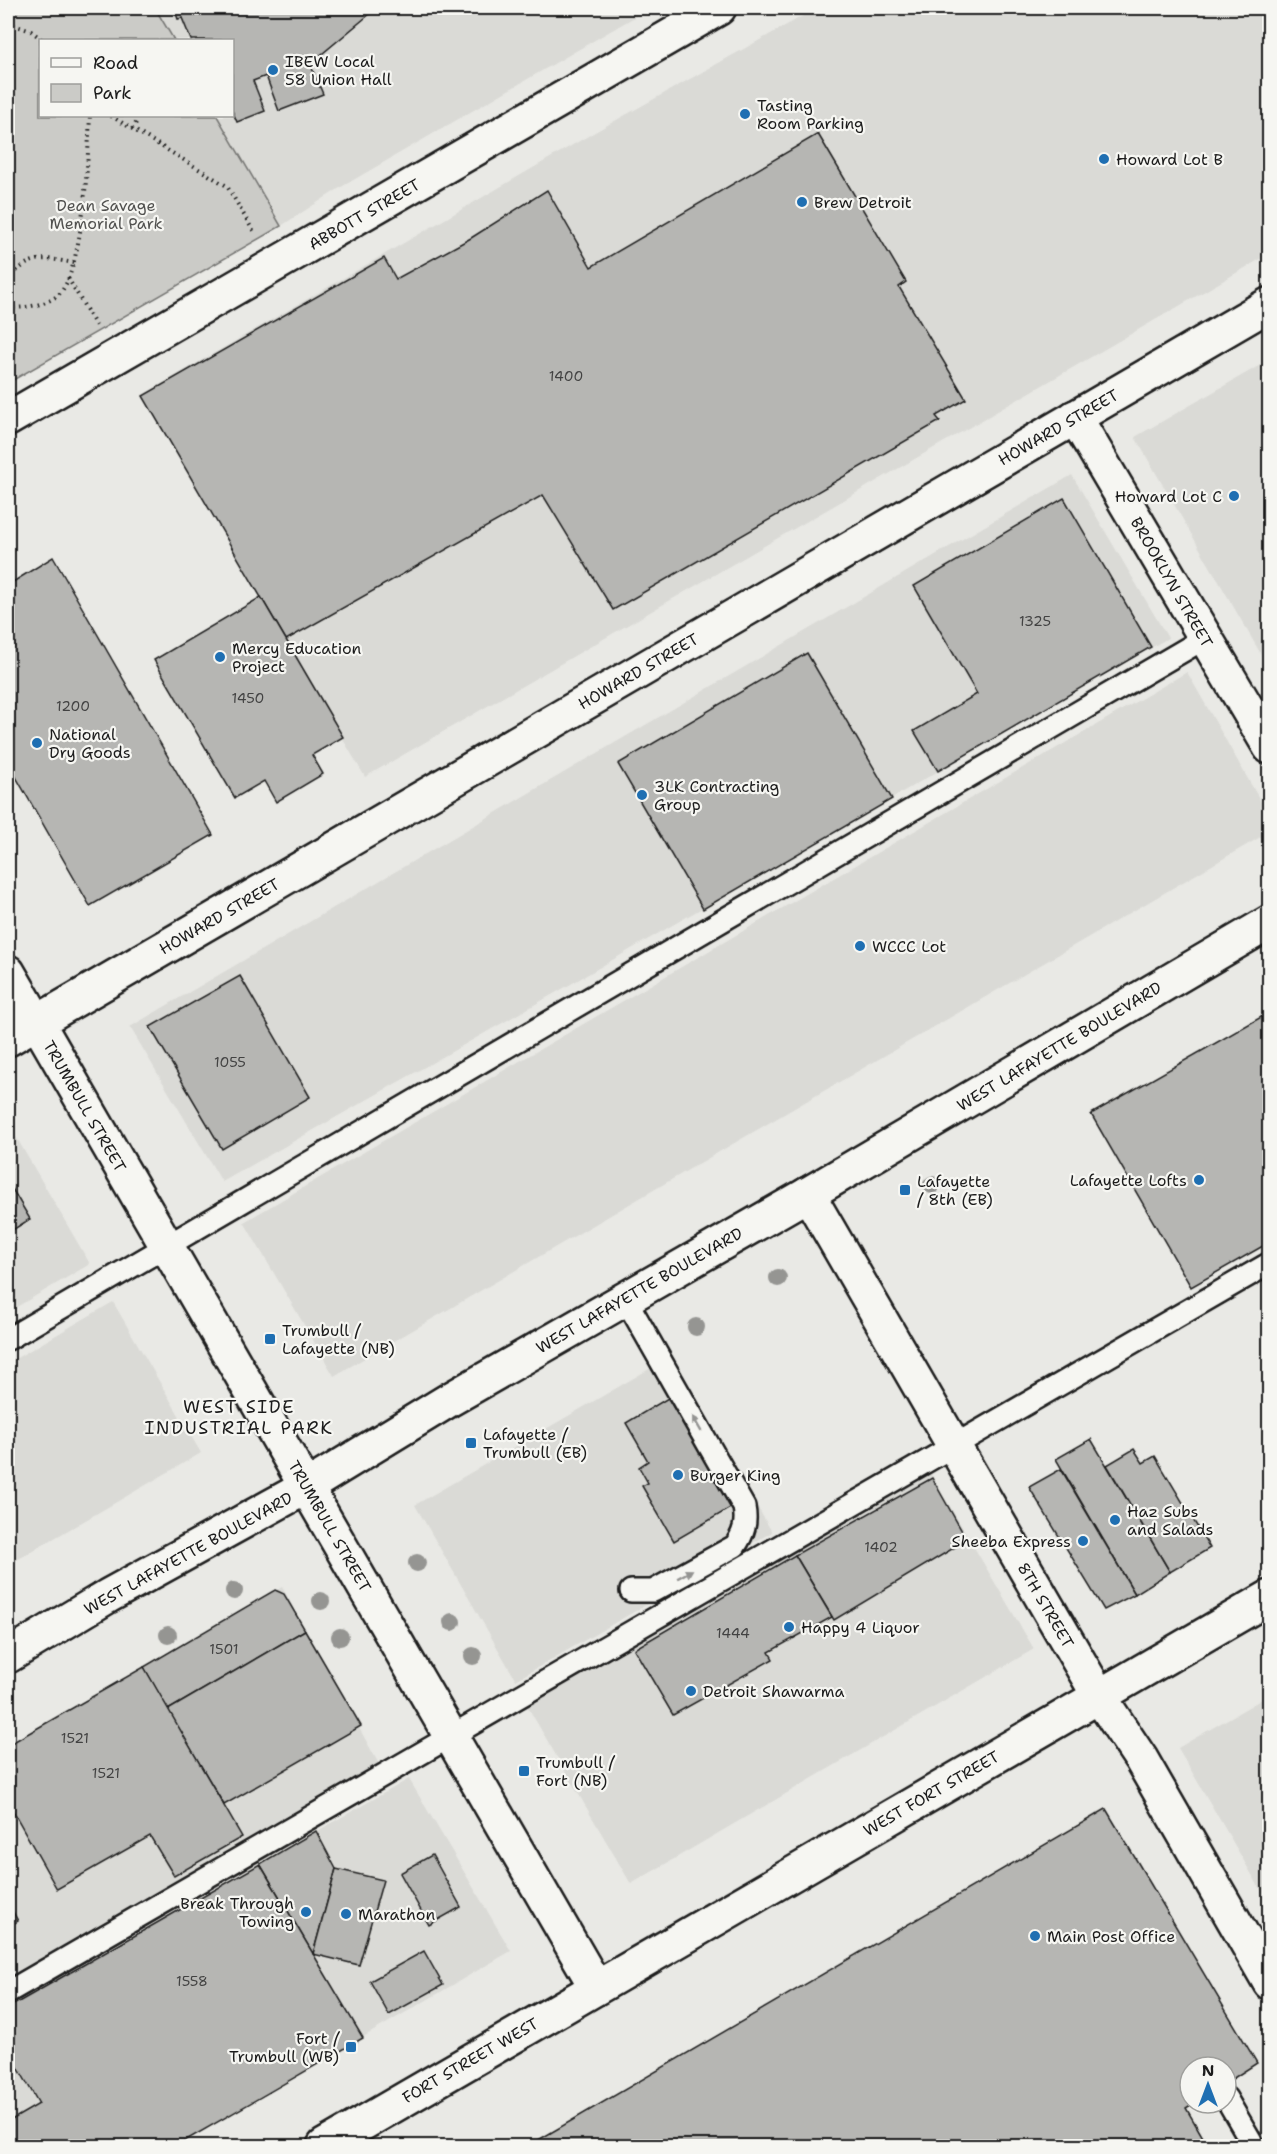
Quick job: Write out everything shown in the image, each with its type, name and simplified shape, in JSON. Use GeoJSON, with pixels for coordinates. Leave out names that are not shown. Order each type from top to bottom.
{"type":"FeatureCollection","features":[{"type":"Feature","properties":{"kind":"street","name":"ABBOTT STREET"},"geometry":{"type":"LineString","coordinates":[[8,419],[719,8]]}},
{"type":"Feature","properties":{"kind":"street","name":"HOWARD STREET"},"geometry":{"type":"LineString","coordinates":[[8,1039],[1269,304]]}},
{"type":"Feature","properties":{"kind":"street","name":"BROOKLYN STREET"},"geometry":{"type":"LineString","coordinates":[[1075,417],[1269,747]]}},
{"type":"Feature","properties":{"kind":"street","name":"WEST LAFAYETTE BOULEVARD"},"geometry":{"type":"LineString","coordinates":[[8,1656],[108,1596],[308,1486],[1269,922]]}},
{"type":"Feature","properties":{"kind":"street","name":"TRUMBULL STREET"},"geometry":{"type":"LineString","coordinates":[[8,972],[164,1246],[308,1486],[596,1987]]}},
{"type":"Feature","properties":{"kind":"street","name":"8TH STREET"},"geometry":{"type":"LineString","coordinates":[[807,1194],[1099,1696],[1260,1947],[1269,1983]]}},
{"type":"Feature","properties":{"kind":"street","name":"WEST FORT STREET"},"geometry":{"type":"LineString","coordinates":[[596,1987],[1268,1600]]}},
{"type":"Feature","properties":{"kind":"street","name":"FORT STREET WEST"},"geometry":{"type":"LineString","coordinates":[[334,2140],[596,1987]]}},
{"type":"Feature","properties":{"kind":"lane"},"geometry":{"type":"LineString","coordinates":[[8,1340],[164,1246],[1205,638]]}},
{"type":"Feature","properties":{"kind":"lane"},"geometry":{"type":"LineString","coordinates":[[8,1992],[1269,1263]]}},
{"type":"Feature","properties":{"kind":"lane"},"geometry":{"type":"LineString","coordinates":[[625,1298],[741,1500],[747,1521],[742,1536],[735,1546],[653,1591],[631,1591]]}},
{"type":"Feature","properties":{"kind":"lane"},"geometry":{"type":"LineString","coordinates":[[1236,2115],[1254,2146]]}},
{"type":"Feature","properties":{"kind":"path"},"geometry":{"type":"LineString","coordinates":[[8,23],[31,31],[42,39]]}},
{"type":"Feature","properties":{"kind":"path"},"geometry":{"type":"LineString","coordinates":[[8,308],[28,308],[57,296],[68,278],[74,263],[87,177],[90,117]]}},
{"type":"Feature","properties":{"kind":"path"},"geometry":{"type":"LineString","coordinates":[[113,117],[227,186],[255,234]]}},
{"type":"Feature","properties":{"kind":"path"},"geometry":{"type":"LineString","coordinates":[[132,129],[138,120]]}},
{"type":"Feature","properties":{"kind":"path"},"geometry":{"type":"LineString","coordinates":[[8,280],[19,267],[35,258],[74,263]]}},
{"type":"Feature","properties":{"kind":"path"},"geometry":{"type":"LineString","coordinates":[[68,278],[96,326]]}},
{"type":"Feature","properties":{"kind":"shaded area"},"geometry":{"type":"Polygon","coordinates":[[[155,8],[650,8],[343,186],[281,226],[218,117],[234,117],[234,39],[173,39],[155,8]]]}},
{"type":"Feature","properties":{"kind":"shaded area","name":"Brew Detroit"},"geometry":{"type":"Polygon","coordinates":[[[817,8],[1269,8],[1269,254],[365,777],[142,395],[595,132],[817,8]]]}},
{"type":"Feature","properties":{"kind":"shaded area","name":"Howard Lot C"},"geometry":{"type":"Polygon","coordinates":[[[1269,360],[1269,668],[1135,437],[1269,360]]]}},
{"type":"Feature","properties":{"kind":"shaded area"},"geometry":{"type":"Polygon","coordinates":[[[1072,475],[1168,638],[571,984],[222,1182],[130,1027],[1072,475]]]}},
{"type":"Feature","properties":{"kind":"shaded area","name":"WCCC Lot"},"geometry":{"type":"Polygon","coordinates":[[[1187,672],[1269,816],[1269,832],[334,1376],[244,1222],[1187,672]]]}},
{"type":"Feature","properties":{"kind":"shaded area"},"geometry":{"type":"Polygon","coordinates":[[[8,1123],[90,1264],[8,1312],[8,1123]]]}},
{"type":"Feature","properties":{"kind":"shaded area"},"geometry":{"type":"Polygon","coordinates":[[[113,1302],[201,1453],[8,1565],[8,1363],[113,1302]]]}},
{"type":"Feature","properties":{"kind":"shaded area"},"geometry":{"type":"Polygon","coordinates":[[[670,1357],[772,1532],[516,1680],[415,1505],[670,1357]]]}},
{"type":"Feature","properties":{"kind":"shaded area"},"geometry":{"type":"Polygon","coordinates":[[[928,1469],[1034,1649],[631,1884],[526,1704],[928,1469]]]}},
{"type":"Feature","properties":{"kind":"shaded area"},"geometry":{"type":"Polygon","coordinates":[[[282,1587],[381,1768],[8,1979],[8,1748],[282,1587]]]}},
{"type":"Feature","properties":{"kind":"shaded area"},"geometry":{"type":"Polygon","coordinates":[[[1269,1695],[1269,1904],[1178,1748],[1269,1695]]]}},
{"type":"Feature","properties":{"kind":"shaded area"},"geometry":{"type":"Polygon","coordinates":[[[409,1779],[511,1951],[176,2146],[8,2146],[8,2006],[409,1779]]]}},
{"type":"Feature","properties":{"kind":"green space","name":"Dean Savage Memorial Park"},"geometry":{"type":"Polygon","coordinates":[[[8,8],[155,8],[173,39],[39,39],[39,117],[218,117],[281,226],[8,383],[8,8]]]}},
{"type":"Feature","properties":{"kind":"building","name":"IBEW Local 58 Union Hall"},"geometry":{"type":"Polygon","coordinates":[[[174,8],[366,8],[371,13],[310,64],[323,94],[279,111],[266,76],[253,81],[265,111],[237,122],[234,115],[234,39],[191,39],[182,18],[178,19],[174,8]]]}},
{"type":"Feature","properties":{"kind":"building","name":"Brew Detroit"},"geometry":{"type":"Polygon","coordinates":[[[818,134],[906,282],[899,287],[966,399],[936,416],[940,421],[613,610],[543,495],[286,640],[143,396],[384,258],[396,279],[471,238],[547,190],[591,267],[818,134]]]}},
{"type":"Feature","properties":{"kind":"building"},"geometry":{"type":"Polygon","coordinates":[[[1064,498],[1151,647],[938,771],[914,731],[977,694],[914,586],[1064,498]]]}},
{"type":"Feature","properties":{"kind":"building"},"geometry":{"type":"Polygon","coordinates":[[[53,557],[213,835],[90,906],[8,763],[8,585],[53,557]]]}},
{"type":"Feature","properties":{"kind":"building"},"geometry":{"type":"Polygon","coordinates":[[[261,597],[343,737],[312,755],[323,774],[276,802],[264,781],[235,798],[154,660],[261,597]]]}},
{"type":"Feature","properties":{"kind":"building"},"geometry":{"type":"Polygon","coordinates":[[[807,653],[892,799],[703,909],[618,764],[807,653]]]}},
{"type":"Feature","properties":{"kind":"building"},"geometry":{"type":"Polygon","coordinates":[[[240,976],[310,1097],[222,1149],[150,1027],[240,976]]]}},
{"type":"Feature","properties":{"kind":"building","name":"Lafayette Lofts"},"geometry":{"type":"Polygon","coordinates":[[[1270,1012],[1270,1242],[1191,1287],[1091,1114],[1270,1012]]]}},
{"type":"Feature","properties":{"kind":"building"},"geometry":{"type":"Polygon","coordinates":[[[8,1182],[30,1219],[8,1233],[8,1182]]]}},
{"type":"Feature","properties":{"kind":"building","name":"Burger King"},"geometry":{"type":"Polygon","coordinates":[[[668,1398],[732,1507],[674,1541],[642,1486],[648,1483],[639,1467],[648,1461],[626,1423],[668,1398]]]}},
{"type":"Feature","properties":{"kind":"building","name":"Haz Subs and Salads"},"geometry":{"type":"Polygon","coordinates":[[[1091,1439],[1170,1572],[1135,1594],[1056,1459],[1091,1439]]]}},
{"type":"Feature","properties":{"kind":"building"},"geometry":{"type":"Polygon","coordinates":[[[1134,1449],[1143,1463],[1155,1456],[1210,1548],[1170,1572],[1107,1465],[1134,1449]]]}},
{"type":"Feature","properties":{"kind":"building","name":"Sheeba Express"},"geometry":{"type":"Polygon","coordinates":[[[1061,1469],[1135,1594],[1104,1610],[1029,1487],[1061,1469]]]}},
{"type":"Feature","properties":{"kind":"building"},"geometry":{"type":"Polygon","coordinates":[[[932,1478],[967,1540],[834,1620],[795,1555],[932,1478]]]}},
{"type":"Feature","properties":{"kind":"building"},"geometry":{"type":"Polygon","coordinates":[[[795,1555],[832,1617],[769,1652],[773,1659],[673,1715],[634,1649],[795,1555]]]}},
{"type":"Feature","properties":{"kind":"building"},"geometry":{"type":"Polygon","coordinates":[[[275,1590],[284,1594],[305,1630],[168,1710],[144,1667],[275,1590]]]}},
{"type":"Feature","properties":{"kind":"building"},"geometry":{"type":"Polygon","coordinates":[[[305,1630],[361,1726],[224,1805],[168,1710],[305,1630]]]}},
{"type":"Feature","properties":{"kind":"building"},"geometry":{"type":"Polygon","coordinates":[[[144,1667],[242,1837],[174,1876],[150,1836],[57,1889],[8,1802],[8,1745],[144,1667]]]}},
{"type":"Feature","properties":{"kind":"building","name":"Main Post Office"},"geometry":{"type":"Polygon","coordinates":[[[1106,1809],[1257,2063],[1238,2075],[1238,2055],[1178,2055],[1178,2115],[1190,2115],[1208,2146],[528,2146],[1106,1809]]]}},
{"type":"Feature","properties":{"kind":"building","name":"Break Through Towing"},"geometry":{"type":"Polygon","coordinates":[[[316,1831],[336,1869],[313,1954],[260,1864],[316,1831]]]}},
{"type":"Feature","properties":{"kind":"building"},"geometry":{"type":"Polygon","coordinates":[[[432,1855],[461,1907],[429,1925],[400,1873],[432,1855]]]}},
{"type":"Feature","properties":{"kind":"building"},"geometry":{"type":"Polygon","coordinates":[[[260,1864],[363,2038],[176,2146],[8,2146],[8,2122],[39,2104],[8,2050],[8,2008],[260,1864]]]}},
{"type":"Feature","properties":{"kind":"building"},"geometry":{"type":"Polygon","coordinates":[[[336,1869],[383,1880],[359,1965],[313,1954],[336,1869]]]}},
{"type":"Feature","properties":{"kind":"building"},"geometry":{"type":"Polygon","coordinates":[[[8,1903],[18,1921],[8,1927],[8,1903]]]}},
{"type":"Feature","properties":{"kind":"building"},"geometry":{"type":"Polygon","coordinates":[[[424,1951],[443,1985],[389,2015],[370,1981],[424,1951]]]}},
{"type":"Feature","properties":{"kind":"place","name":"IBEW Local 58 Union Hall"},"geometry":{"type":"Point","coordinates":[273,70]}},
{"type":"Feature","properties":{"kind":"place","name":"Tasting Room Parking"},"geometry":{"type":"Point","coordinates":[745,114]}},
{"type":"Feature","properties":{"kind":"place","name":"Howard Lot B"},"geometry":{"type":"Point","coordinates":[1104,159]}},
{"type":"Feature","properties":{"kind":"place","name":"Brew Detroit"},"geometry":{"type":"Point","coordinates":[802,202]}},
{"type":"Feature","properties":{"kind":"place","name":"Howard Lot C"},"geometry":{"type":"Point","coordinates":[1234,496]}},
{"type":"Feature","properties":{"kind":"place","name":"Mercy Education Project"},"geometry":{"type":"Point","coordinates":[220,657]}},
{"type":"Feature","properties":{"kind":"place","name":"National Dry Goods"},"geometry":{"type":"Point","coordinates":[37,743]}},
{"type":"Feature","properties":{"kind":"place","name":"3LK Contracting Group"},"geometry":{"type":"Point","coordinates":[642,795]}},
{"type":"Feature","properties":{"kind":"place","name":"WCCC Lot"},"geometry":{"type":"Point","coordinates":[860,946]}},
{"type":"Feature","properties":{"kind":"place","name":"Lafayette Lofts"},"geometry":{"type":"Point","coordinates":[1199,1180]}},
{"type":"Feature","properties":{"kind":"place","name":"Lafayette / 8th (EB)"},"geometry":{"type":"Point","coordinates":[905,1190]}},
{"type":"Feature","properties":{"kind":"place","name":"Trumbull / Lafayette (NB)"},"geometry":{"type":"Point","coordinates":[270,1339]}},
{"type":"Feature","properties":{"kind":"place","name":"Lafayette / Trumbull (EB)"},"geometry":{"type":"Point","coordinates":[471,1443]}},
{"type":"Feature","properties":{"kind":"place","name":"Burger King"},"geometry":{"type":"Point","coordinates":[678,1475]}},
{"type":"Feature","properties":{"kind":"place","name":"Haz Subs and Salads"},"geometry":{"type":"Point","coordinates":[1115,1520]}},
{"type":"Feature","properties":{"kind":"place","name":"Sheeba Express"},"geometry":{"type":"Point","coordinates":[1083,1541]}},
{"type":"Feature","properties":{"kind":"place","name":"Happy 4 Liquor"},"geometry":{"type":"Point","coordinates":[789,1627]}},
{"type":"Feature","properties":{"kind":"place","name":"Detroit Shawarma"},"geometry":{"type":"Point","coordinates":[691,1691]}},
{"type":"Feature","properties":{"kind":"place","name":"Trumbull / Fort (NB)"},"geometry":{"type":"Point","coordinates":[524,1771]}},
{"type":"Feature","properties":{"kind":"place","name":"Break Through Towing"},"geometry":{"type":"Point","coordinates":[306,1912]}},
{"type":"Feature","properties":{"kind":"place","name":"Marathon"},"geometry":{"type":"Point","coordinates":[346,1914]}},
{"type":"Feature","properties":{"kind":"place","name":"Main Post Office"},"geometry":{"type":"Point","coordinates":[1035,1936]}},
{"type":"Feature","properties":{"kind":"place","name":"Fort / Trumbull (WB)"},"geometry":{"type":"Point","coordinates":[351,2047]}},
{"type":"Feature","properties":{"kind":"district","name":"WEST SIDE INDUSTRIAL PARK"},"geometry":{"type":"Point","coordinates":[239,1417]}}]}
